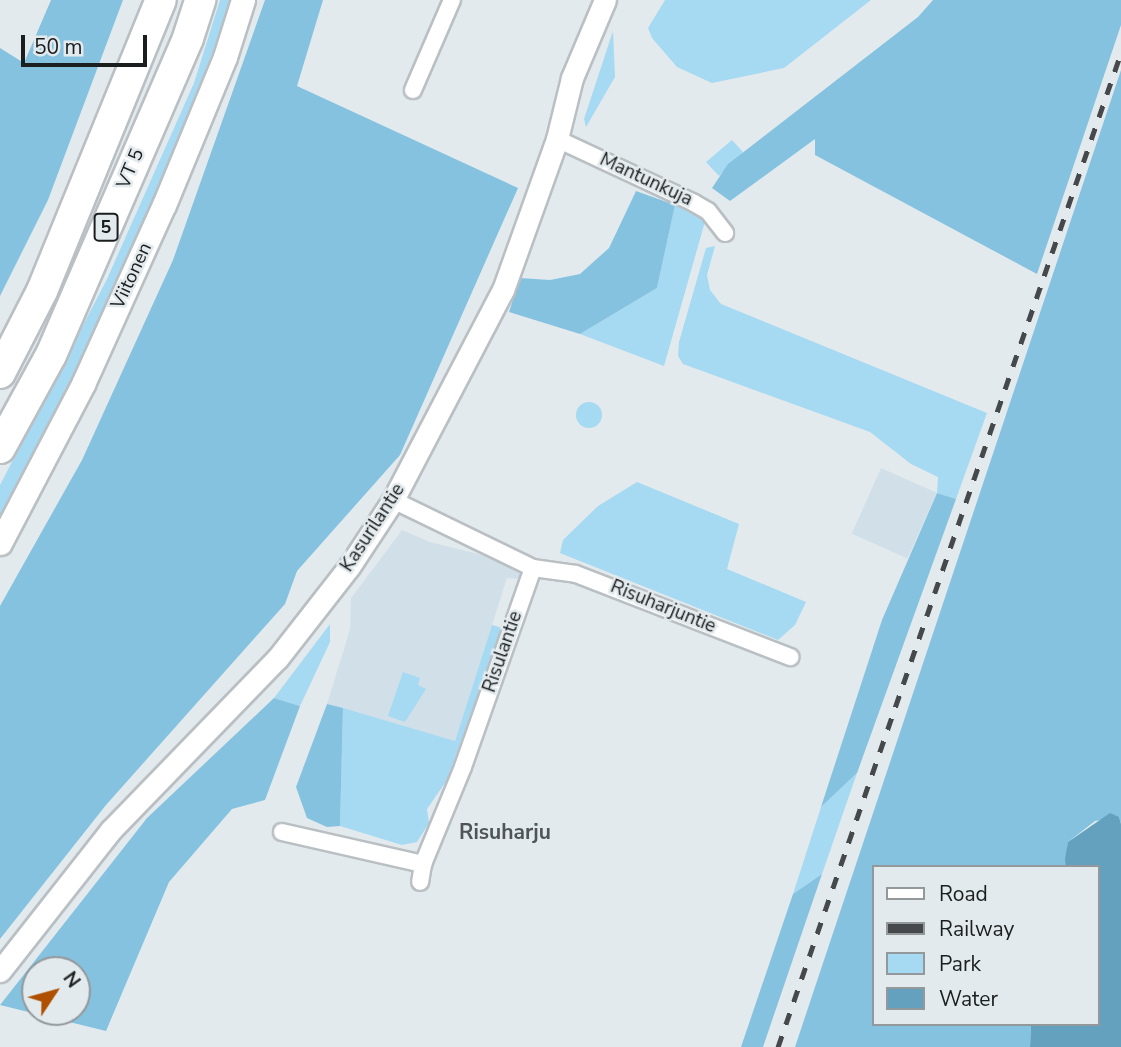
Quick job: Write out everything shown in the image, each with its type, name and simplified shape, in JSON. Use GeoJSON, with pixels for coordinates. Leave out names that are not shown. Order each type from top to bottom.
{"type":"FeatureCollection","features":[{"type":"Feature","properties":{"kind":"highway","name":"VT 5"},"geometry":{"type":"LineString","coordinates":[[0,373],[42,291],[161,0]]}},
{"type":"Feature","properties":{"kind":"highway","name":"VT 5"},"geometry":{"type":"LineString","coordinates":[[0,448],[51,355],[188,38],[200,0]]}},
{"type":"Feature","properties":{"kind":"main road","name":"Viitonen"},"geometry":{"type":"LineString","coordinates":[[0,543],[83,384],[164,205],[225,57],[243,0]]}},
{"type":"Feature","properties":{"kind":"street"},"geometry":{"type":"LineString","coordinates":[[413,90],[452,0]]}},
{"type":"Feature","properties":{"kind":"street","name":"Kasurilantie"},"geometry":{"type":"LineString","coordinates":[[0,971],[111,830],[277,659],[349,567],[393,500],[503,290],[557,139],[572,78],[605,0]]}},
{"type":"Feature","properties":{"kind":"street","name":"Mantunkuja"},"geometry":{"type":"LineString","coordinates":[[557,139],[694,203],[708,211],[725,233]]}},
{"type":"Feature","properties":{"kind":"street"},"geometry":{"type":"LineString","coordinates":[[393,500],[533,568]]}},
{"type":"Feature","properties":{"kind":"street","name":"Risuharjuntie"},"geometry":{"type":"LineString","coordinates":[[533,568],[576,574],[790,657]]}},
{"type":"Feature","properties":{"kind":"street","name":"Risulantie"},"geometry":{"type":"LineString","coordinates":[[420,883],[423,864],[463,767],[533,568]]}},
{"type":"Feature","properties":{"kind":"street"},"geometry":{"type":"LineString","coordinates":[[282,832],[423,864]]}},
{"type":"Feature","properties":{"kind":"shaded area"},"geometry":{"type":"Polygon","coordinates":[[[51,0],[123,0],[48,200],[0,296],[0,48],[24,63],[51,0]]]}},
{"type":"Feature","properties":{"kind":"shaded area"},"geometry":{"type":"Polygon","coordinates":[[[265,0],[323,0],[297,86],[518,188],[400,455],[297,571],[285,604],[106,805],[0,939],[0,606],[82,460],[173,260],[265,0]]]}},
{"type":"Feature","properties":{"kind":"shaded area"},"geometry":{"type":"Polygon","coordinates":[[[933,0],[1121,0],[1121,25],[1037,274],[815,155],[815,139],[730,201],[712,188],[728,164],[918,17],[933,0]]]}},
{"type":"Feature","properties":{"kind":"shaded area"},"geometry":{"type":"Polygon","coordinates":[[[1121,70],[1121,824],[1119,817],[1095,821],[1068,842],[1066,865],[872,865],[872,1026],[1031,1026],[1030,1047],[795,1047],[1121,70]]]}},
{"type":"Feature","properties":{"kind":"shaded area"},"geometry":{"type":"Polygon","coordinates":[[[636,191],[675,205],[657,288],[580,334],[509,312],[520,278],[550,280],[580,274],[609,248],[636,191]]]}},
{"type":"Feature","properties":{"kind":"shaded area"},"geometry":{"type":"Polygon","coordinates":[[[881,468],[937,493],[907,559],[852,534],[881,468]]]}},
{"type":"Feature","properties":{"kind":"shaded area"},"geometry":{"type":"Polygon","coordinates":[[[937,493],[956,499],[857,773],[821,807],[882,620],[937,493]]]}},
{"type":"Feature","properties":{"kind":"shaded area"},"geometry":{"type":"Polygon","coordinates":[[[402,530],[430,542],[595,583],[507,578],[455,741],[327,704],[350,629],[351,598],[402,530]]]}},
{"type":"Feature","properties":{"kind":"shaded area"},"geometry":{"type":"Polygon","coordinates":[[[274,698],[300,706],[265,800],[232,809],[169,882],[106,1031],[86,1026],[91,1026],[91,956],[39,956],[147,818],[274,698]]]}},
{"type":"Feature","properties":{"kind":"shaded area"},"geometry":{"type":"Polygon","coordinates":[[[327,704],[343,708],[340,826],[327,827],[307,818],[296,787],[327,704]]]}},
{"type":"Feature","properties":{"kind":"shaded area"},"geometry":{"type":"Polygon","coordinates":[[[822,874],[763,1047],[741,1047],[793,894],[822,874]]]}},
{"type":"Feature","properties":{"kind":"shaded area"},"geometry":{"type":"Polygon","coordinates":[[[21,978],[21,1010],[0,1005],[21,978]]]}},
{"type":"Feature","properties":{"kind":"green space"},"geometry":{"type":"Polygon","coordinates":[[[220,0],[232,0],[173,157],[69,388],[0,521],[0,485],[107,279],[194,83],[220,0]]]}},
{"type":"Feature","properties":{"kind":"green space"},"geometry":{"type":"Polygon","coordinates":[[[665,0],[871,0],[784,68],[712,83],[677,67],[652,38],[648,28],[665,0]]]}},
{"type":"Feature","properties":{"kind":"green space"},"geometry":{"type":"Polygon","coordinates":[[[613,31],[615,77],[586,127],[584,119],[613,31]]]}},
{"type":"Feature","properties":{"kind":"green space"},"geometry":{"type":"Polygon","coordinates":[[[732,140],[743,152],[719,176],[706,162],[732,140]]]}},
{"type":"Feature","properties":{"kind":"green space"},"geometry":{"type":"Polygon","coordinates":[[[677,195],[708,211],[664,366],[580,334],[657,288],[677,195]]]}},
{"type":"Feature","properties":{"kind":"green space"},"geometry":{"type":"Polygon","coordinates":[[[715,246],[707,275],[710,290],[721,304],[987,413],[956,499],[937,493],[938,477],[911,464],[870,432],[683,364],[678,356],[679,342],[706,248],[715,246]]]}},
{"type":"Feature","properties":{"kind":"green space"},"geometry":{"type":"Polygon","coordinates":[[[589,402],[598,406],[602,415],[598,424],[589,428],[580,424],[576,415],[580,406],[589,402]]]}},
{"type":"Feature","properties":{"kind":"green space"},"geometry":{"type":"Polygon","coordinates":[[[637,482],[739,524],[727,569],[806,602],[795,625],[778,640],[560,553],[563,540],[598,506],[637,482]]]}},
{"type":"Feature","properties":{"kind":"green space"},"geometry":{"type":"Polygon","coordinates":[[[330,624],[330,642],[300,706],[274,698],[330,624]]]}},
{"type":"Feature","properties":{"kind":"green space"},"geometry":{"type":"Polygon","coordinates":[[[492,625],[502,628],[447,780],[427,809],[429,823],[417,842],[402,845],[340,826],[343,708],[455,741],[492,625]]]}},
{"type":"Feature","properties":{"kind":"green space"},"geometry":{"type":"Polygon","coordinates":[[[403,672],[420,678],[418,685],[426,689],[405,722],[388,716],[403,672]]]}},
{"type":"Feature","properties":{"kind":"green space"},"geometry":{"type":"Polygon","coordinates":[[[857,773],[822,874],[793,894],[821,807],[857,773]]]}},
{"type":"Feature","properties":{"kind":"water"},"geometry":{"type":"Polygon","coordinates":[[[1110,813],[1119,817],[1121,1047],[1030,1047],[1031,1026],[1100,1026],[1100,865],[1066,865],[1068,842],[1110,813]]]}},
{"type":"Feature","properties":{"kind":"railway"},"geometry":{"type":"LineString","coordinates":[[778,1047],[1121,53]]}},
{"type":"Feature","properties":{"kind":"district","name":"Risuharju"},"geometry":{"type":"Point","coordinates":[505,832]}}]}
